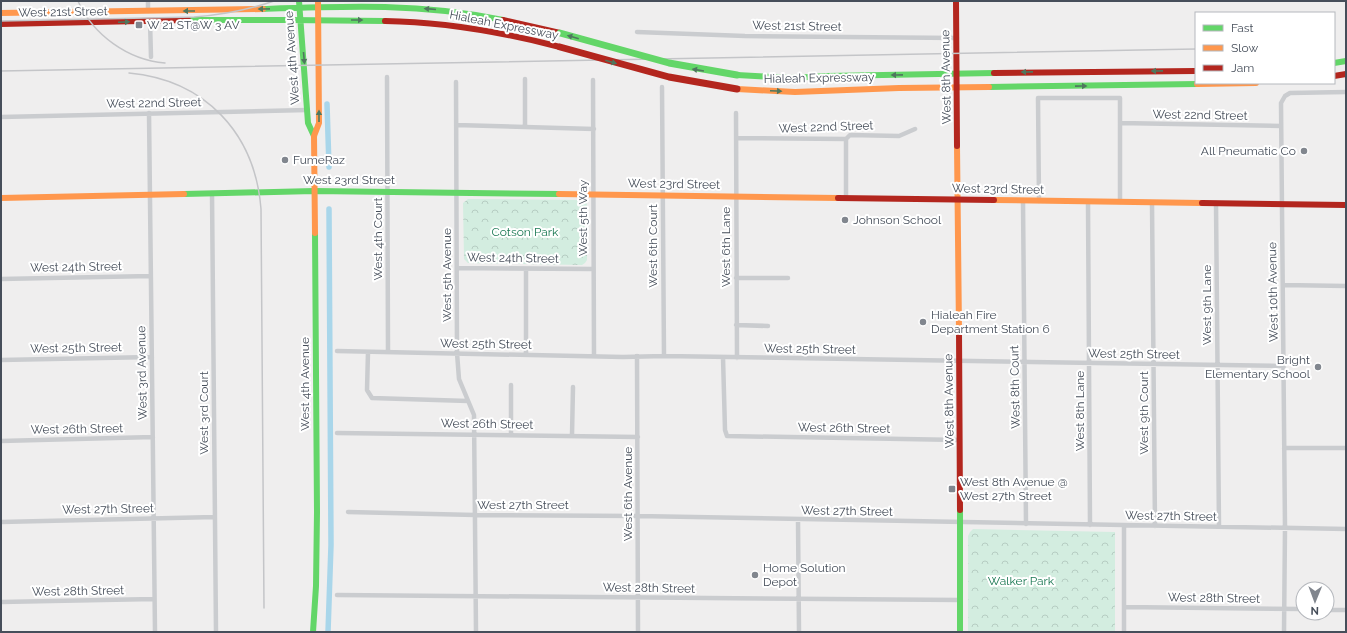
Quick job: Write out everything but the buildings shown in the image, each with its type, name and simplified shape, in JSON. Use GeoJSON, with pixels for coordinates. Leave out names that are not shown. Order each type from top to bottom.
{"type":"FeatureCollection","features":[{"type":"Feature","properties":{"kind":"main road","name":"West 8th Avenue"},"geometry":{"type":"LineString","coordinates":[[956,1],[958,88],[960,632]]}},
{"type":"Feature","properties":{"kind":"main road","name":"West 21st Street"},"geometry":{"type":"LineString","coordinates":[[1,13],[148,11],[318,4]]}},
{"type":"Feature","properties":{"kind":"main road","name":"West 4th Avenue"},"geometry":{"type":"LineString","coordinates":[[314,632],[317,512],[314,136],[319,123],[318,4]]}},
{"type":"Feature","properties":{"kind":"main road","name":"Hialeah Expressway"},"geometry":{"type":"LineString","coordinates":[[318,4],[447,10],[498,18],[560,33],[665,63],[737,75],[791,78],[957,73],[1195,71]]}},
{"type":"Feature","properties":{"kind":"main road","name":"West 4th Avenue"},"geometry":{"type":"LineString","coordinates":[[299,5],[308,123],[314,136]]}},
{"type":"Feature","properties":{"kind":"main road","name":"West 21st Street"},"geometry":{"type":"LineString","coordinates":[[1,24],[300,19],[318,20]]}},
{"type":"Feature","properties":{"kind":"main road","name":"Hialeah Expressway"},"geometry":{"type":"LineString","coordinates":[[318,20],[382,20],[446,24],[517,36],[648,72],[702,84],[737,89],[795,92],[899,88],[1196,84]]}},
{"type":"Feature","properties":{"kind":"main road"},"geometry":{"type":"LineString","coordinates":[[1335,63],[1346,61]]}},
{"type":"Feature","properties":{"kind":"main road"},"geometry":{"type":"LineString","coordinates":[[1335,76],[1346,74]]}},
{"type":"Feature","properties":{"kind":"main road","name":"West 23rd Street"},"geometry":{"type":"LineString","coordinates":[[1,198],[314,191],[388,191],[1346,205]]}},
{"type":"Feature","properties":{"kind":"street"},"geometry":{"type":"LineString","coordinates":[[148,1],[148,11]]}},
{"type":"Feature","properties":{"kind":"street"},"geometry":{"type":"LineString","coordinates":[[150,21],[151,57]]}},
{"type":"Feature","properties":{"kind":"street","name":"West 21st Street"},"geometry":{"type":"LineString","coordinates":[[637,32],[737,36],[957,38]]}},
{"type":"Feature","properties":{"kind":"street","name":"West 4th Court"},"geometry":{"type":"LineString","coordinates":[[387,77],[388,352]]}},
{"type":"Feature","properties":{"kind":"street"},"geometry":{"type":"LineString","coordinates":[[525,79],[525,127]]}},
{"type":"Feature","properties":{"kind":"street","name":"West 5th Way"},"geometry":{"type":"LineString","coordinates":[[593,80],[594,356]]}},
{"type":"Feature","properties":{"kind":"street","name":"West 5th Avenue"},"geometry":{"type":"LineString","coordinates":[[456,82],[457,353],[459,379],[474,415],[476,632]]}},
{"type":"Feature","properties":{"kind":"street","name":"West 6th Court"},"geometry":{"type":"LineString","coordinates":[[662,87],[664,356]]}},
{"type":"Feature","properties":{"kind":"street","name":"West 10th Avenue"},"geometry":{"type":"LineString","coordinates":[[1284,632],[1285,528],[1281,103],[1285,96],[1290,94],[1346,92]]}},
{"type":"Feature","properties":{"kind":"street"},"geometry":{"type":"LineString","coordinates":[[1039,201],[1038,98],[1120,98],[1120,202]]}},
{"type":"Feature","properties":{"kind":"street","name":"West 22nd Street"},"geometry":{"type":"LineString","coordinates":[[1,117],[307,110]]}},
{"type":"Feature","properties":{"kind":"street","name":"West 3rd Avenue"},"geometry":{"type":"LineString","coordinates":[[149,113],[155,632]]}},
{"type":"Feature","properties":{"kind":"street","name":"West 6th Lane"},"geometry":{"type":"LineString","coordinates":[[736,113],[737,358]]}},
{"type":"Feature","properties":{"kind":"street","name":"West 22nd Street"},"geometry":{"type":"LineString","coordinates":[[1120,123],[1281,126]]}},
{"type":"Feature","properties":{"kind":"street"},"geometry":{"type":"LineString","coordinates":[[456,125],[594,129]]}},
{"type":"Feature","properties":{"kind":"street","name":"West 22nd Street"},"geometry":{"type":"LineString","coordinates":[[736,138],[846,140],[850,135],[899,136],[915,129]]}},
{"type":"Feature","properties":{"kind":"street"},"geometry":{"type":"LineString","coordinates":[[846,140],[846,198]]}},
{"type":"Feature","properties":{"kind":"street","name":"West 3rd Court"},"geometry":{"type":"LineString","coordinates":[[212,193],[216,632]]}},
{"type":"Feature","properties":{"kind":"street","name":"West 8th Court"},"geometry":{"type":"LineString","coordinates":[[1022,201],[1026,524]]}},
{"type":"Feature","properties":{"kind":"street","name":"West 8th Lane"},"geometry":{"type":"LineString","coordinates":[[1088,202],[1090,525]]}},
{"type":"Feature","properties":{"kind":"street","name":"West 9th Court"},"geometry":{"type":"LineString","coordinates":[[1152,203],[1155,526]]}},
{"type":"Feature","properties":{"kind":"street","name":"West 9th Lane"},"geometry":{"type":"LineString","coordinates":[[1216,203],[1219,527]]}},
{"type":"Feature","properties":{"kind":"street","name":"West 24th Street"},"geometry":{"type":"LineString","coordinates":[[457,268],[593,269]]}},
{"type":"Feature","properties":{"kind":"street"},"geometry":{"type":"LineString","coordinates":[[526,269],[526,354]]}},
{"type":"Feature","properties":{"kind":"street","name":"West 24th Street"},"geometry":{"type":"LineString","coordinates":[[1,279],[151,276]]}},
{"type":"Feature","properties":{"kind":"street"},"geometry":{"type":"LineString","coordinates":[[736,278],[788,278]]}},
{"type":"Feature","properties":{"kind":"street"},"geometry":{"type":"LineString","coordinates":[[1283,285],[1346,286]]}},
{"type":"Feature","properties":{"kind":"street"},"geometry":{"type":"LineString","coordinates":[[736,325],[768,326]]}},
{"type":"Feature","properties":{"kind":"street","name":"West 25th Street"},"geometry":{"type":"LineString","coordinates":[[337,351],[1284,366]]}},
{"type":"Feature","properties":{"kind":"street"},"geometry":{"type":"LineString","coordinates":[[368,352],[367,390],[372,398],[468,400]]}},
{"type":"Feature","properties":{"kind":"street","name":"West 25th Street"},"geometry":{"type":"LineString","coordinates":[[1,360],[152,356]]}},
{"type":"Feature","properties":{"kind":"street","name":"West 6th Avenue"},"geometry":{"type":"LineString","coordinates":[[637,356],[638,632]]}},
{"type":"Feature","properties":{"kind":"street","name":"West 26th Street"},"geometry":{"type":"LineString","coordinates":[[723,357],[725,430],[727,436],[960,440]]}},
{"type":"Feature","properties":{"kind":"street"},"geometry":{"type":"LineString","coordinates":[[511,385],[511,435]]}},
{"type":"Feature","properties":{"kind":"street"},"geometry":{"type":"LineString","coordinates":[[572,387],[572,435]]}},
{"type":"Feature","properties":{"kind":"street","name":"West 26th Street"},"geometry":{"type":"LineString","coordinates":[[337,432],[638,436]]}},
{"type":"Feature","properties":{"kind":"street","name":"West 26th Street"},"geometry":{"type":"LineString","coordinates":[[1,441],[153,437]]}},
{"type":"Feature","properties":{"kind":"street"},"geometry":{"type":"LineString","coordinates":[[1284,448],[1346,448]]}},
{"type":"Feature","properties":{"kind":"street","name":"West 27th Street"},"geometry":{"type":"LineString","coordinates":[[348,512],[1346,529]]}},
{"type":"Feature","properties":{"kind":"street","name":"West 27th Street"},"geometry":{"type":"LineString","coordinates":[[1,522],[215,517]]}},
{"type":"Feature","properties":{"kind":"street"},"geometry":{"type":"LineString","coordinates":[[798,520],[799,632]]}},
{"type":"Feature","properties":{"kind":"street"},"geometry":{"type":"LineString","coordinates":[[1124,526],[1124,632]]}},
{"type":"Feature","properties":{"kind":"street","name":"West 28th Street"},"geometry":{"type":"LineString","coordinates":[[337,595],[960,600]]}},
{"type":"Feature","properties":{"kind":"street","name":"West 28th Street"},"geometry":{"type":"LineString","coordinates":[[1,602],[154,599]]}},
{"type":"Feature","properties":{"kind":"street","name":"West 28th Street"},"geometry":{"type":"LineString","coordinates":[[1124,607],[1295,609]]}},
{"type":"Feature","properties":{"kind":"street"},"geometry":{"type":"LineString","coordinates":[[1335,610],[1346,610]]}},
{"type":"Feature","properties":{"kind":"green space","name":"Cotson Park"},"geometry":{"type":"Polygon","coordinates":[[[468,199],[583,200],[587,204],[587,260],[582,265],[468,263],[464,259],[463,203],[468,199]]]}},
{"type":"Feature","properties":{"kind":"green space","name":"Walker Park"},"geometry":{"type":"Polygon","coordinates":[[[973,529],[1115,532],[1115,632],[968,632],[968,536],[973,529]]]}},
{"type":"Feature","properties":{"kind":"waterway"},"geometry":{"type":"LineString","coordinates":[[327,104],[329,167]]}},
{"type":"Feature","properties":{"kind":"waterway"},"geometry":{"type":"LineString","coordinates":[[328,632],[331,545],[329,209]]}},
{"type":"Feature","properties":{"kind":"railway"},"geometry":{"type":"LineString","coordinates":[[78,1],[93,25],[113,44],[138,57],[165,63]]}},
{"type":"Feature","properties":{"kind":"railway"},"geometry":{"type":"LineString","coordinates":[[1,21],[194,17],[235,12],[274,1]]}},
{"type":"Feature","properties":{"kind":"railway"},"geometry":{"type":"LineString","coordinates":[[1,71],[1195,49]]}},
{"type":"Feature","properties":{"kind":"railway"},"geometry":{"type":"LineString","coordinates":[[129,73],[156,78],[181,87],[203,99],[221,115],[237,134],[249,157],[257,182],[261,209],[264,608]]}},
{"type":"Feature","properties":{"kind":"traffic: fast"},"geometry":{"type":"LineString","coordinates":[[299,1],[308,123],[314,136]]}},
{"type":"Feature","properties":{"kind":"traffic: fast"},"geometry":{"type":"LineString","coordinates":[[263,9],[324,7],[413,8],[503,20]]}},
{"type":"Feature","properties":{"kind":"traffic: fast"},"geometry":{"type":"LineString","coordinates":[[188,20],[385,21]]}},
{"type":"Feature","properties":{"kind":"traffic: fast"},"geometry":{"type":"LineString","coordinates":[[560,33],[669,63],[737,75]]}},
{"type":"Feature","properties":{"kind":"traffic: fast"},"geometry":{"type":"LineString","coordinates":[[1335,63],[1346,61]]}},
{"type":"Feature","properties":{"kind":"traffic: fast"},"geometry":{"type":"LineString","coordinates":[[737,75],[791,78],[994,73]]}},
{"type":"Feature","properties":{"kind":"traffic: fast"},"geometry":{"type":"LineString","coordinates":[[989,87],[1197,84]]}},
{"type":"Feature","properties":{"kind":"traffic: fast"},"geometry":{"type":"LineString","coordinates":[[184,194],[314,191],[559,194]]}},
{"type":"Feature","properties":{"kind":"traffic: fast"},"geometry":{"type":"LineString","coordinates":[[313,632],[316,586],[317,512],[315,233]]}},
{"type":"Feature","properties":{"kind":"traffic: fast"},"geometry":{"type":"LineString","coordinates":[[960,510],[960,632]]}},
{"type":"Feature","properties":{"kind":"traffic: slow"},"geometry":{"type":"LineString","coordinates":[[315,233],[314,136],[319,123],[318,1]]}},
{"type":"Feature","properties":{"kind":"traffic: slow"},"geometry":{"type":"LineString","coordinates":[[1,13],[263,9]]}},
{"type":"Feature","properties":{"kind":"traffic: slow"},"geometry":{"type":"LineString","coordinates":[[737,89],[795,92],[899,88],[989,87]]}},
{"type":"Feature","properties":{"kind":"traffic: slow"},"geometry":{"type":"LineString","coordinates":[[957,146],[959,331]]}},
{"type":"Feature","properties":{"kind":"traffic: slow"},"geometry":{"type":"LineString","coordinates":[[1,198],[184,194]]}},
{"type":"Feature","properties":{"kind":"traffic: slow"},"geometry":{"type":"LineString","coordinates":[[559,194],[838,198]]}},
{"type":"Feature","properties":{"kind":"traffic: slow"},"geometry":{"type":"LineString","coordinates":[[994,200],[1202,203]]}},
{"type":"Feature","properties":{"kind":"traffic: jam"},"geometry":{"type":"LineString","coordinates":[[956,1],[957,146]]}},
{"type":"Feature","properties":{"kind":"traffic: jam"},"geometry":{"type":"LineString","coordinates":[[1,24],[188,20]]}},
{"type":"Feature","properties":{"kind":"traffic: jam"},"geometry":{"type":"LineString","coordinates":[[503,20],[560,33]]}},
{"type":"Feature","properties":{"kind":"traffic: jam"},"geometry":{"type":"LineString","coordinates":[[385,21],[430,23],[495,32],[560,47]]}},
{"type":"Feature","properties":{"kind":"traffic: jam"},"geometry":{"type":"LineString","coordinates":[[560,47],[669,77],[737,89]]}},
{"type":"Feature","properties":{"kind":"traffic: jam"},"geometry":{"type":"LineString","coordinates":[[994,73],[1195,71]]}},
{"type":"Feature","properties":{"kind":"traffic: jam"},"geometry":{"type":"LineString","coordinates":[[1335,76],[1346,74]]}},
{"type":"Feature","properties":{"kind":"traffic: jam"},"geometry":{"type":"LineString","coordinates":[[838,198],[994,200]]}},
{"type":"Feature","properties":{"kind":"traffic: jam"},"geometry":{"type":"LineString","coordinates":[[1202,203],[1346,205]]}},
{"type":"Feature","properties":{"kind":"traffic: jam"},"geometry":{"type":"LineString","coordinates":[[959,331],[960,510]]}},
{"type":"Feature","properties":{"kind":"place","name":"W 21 ST@W 3 AV"},"geometry":{"type":"Point","coordinates":[139,25]}},
{"type":"Feature","properties":{"kind":"place","name":"All Pneumatic Co"},"geometry":{"type":"Point","coordinates":[1304,151]}},
{"type":"Feature","properties":{"kind":"place","name":"FumeRaz"},"geometry":{"type":"Point","coordinates":[285,160]}},
{"type":"Feature","properties":{"kind":"place","name":"Johnson School"},"geometry":{"type":"Point","coordinates":[845,220]}},
{"type":"Feature","properties":{"kind":"place","name":"Hialeah Fire Department Station 6"},"geometry":{"type":"Point","coordinates":[923,322]}},
{"type":"Feature","properties":{"kind":"place","name":"Bright Elementary School"},"geometry":{"type":"Point","coordinates":[1318,367]}},
{"type":"Feature","properties":{"kind":"place","name":"West 8th Avenue @ West 27th Street"},"geometry":{"type":"Point","coordinates":[952,489]}},
{"type":"Feature","properties":{"kind":"place","name":"Home Solution Depot"},"geometry":{"type":"Point","coordinates":[755,575]}}]}
